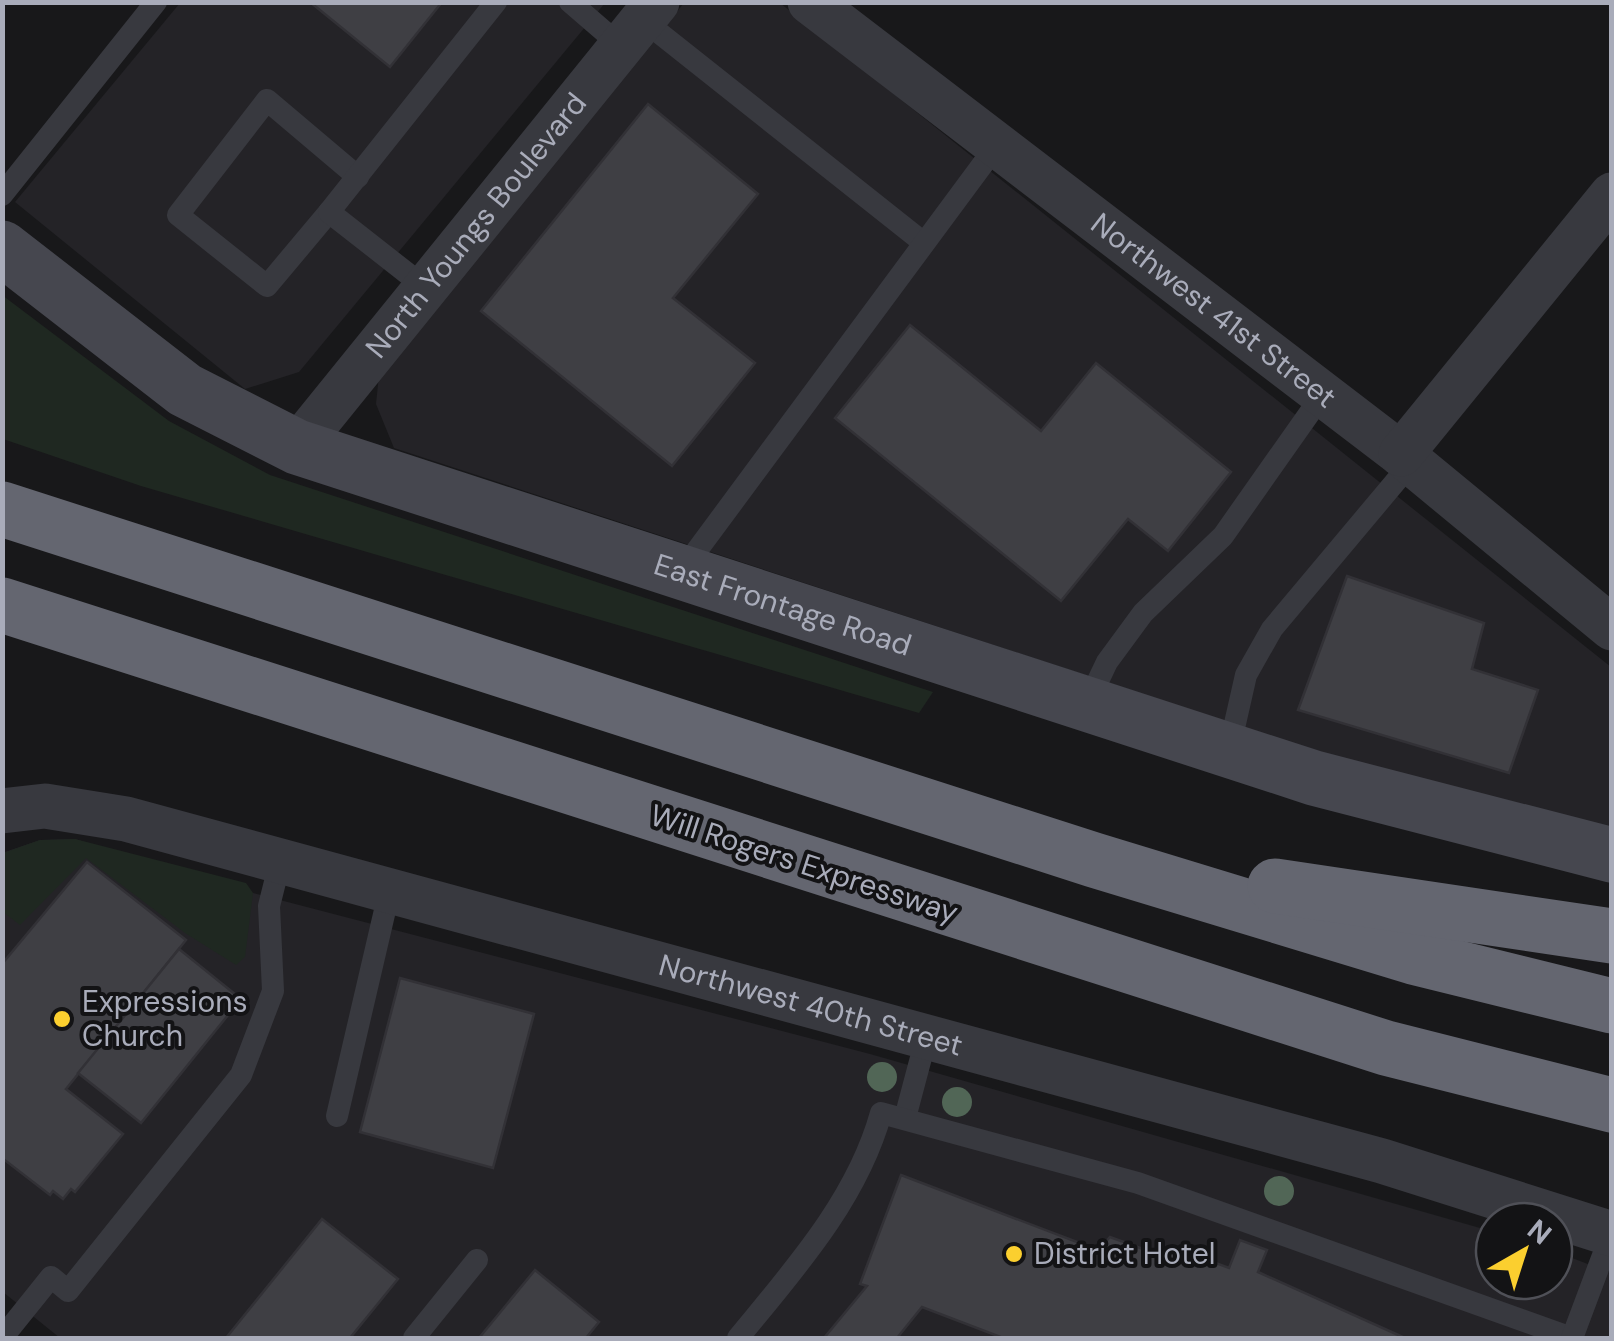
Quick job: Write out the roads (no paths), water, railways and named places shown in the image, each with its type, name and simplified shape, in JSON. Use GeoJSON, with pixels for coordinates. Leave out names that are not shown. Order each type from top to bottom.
{"type":"FeatureCollection","features":[{"type":"Feature","properties":{"kind":"highway"},"geometry":{"type":"LineString","coordinates":[[2,509],[1094,860],[1413,957],[1612,1006]]}},
{"type":"Feature","properties":{"kind":"highway","name":"Will Rogers Expressway"},"geometry":{"type":"LineString","coordinates":[[2,605],[1386,1048],[1612,1105]]}},
{"type":"Feature","properties":{"kind":"highway"},"geometry":{"type":"LineString","coordinates":[[1094,860],[1612,936]]}},
{"type":"Feature","properties":{"kind":"main road","name":"East Frontage Road"},"geometry":{"type":"LineString","coordinates":[[2,248],[185,390],[297,447],[1332,783],[1612,855]]}},
{"type":"Feature","properties":{"kind":"street","name":"Northwest 41st Street"},"geometry":{"type":"LineString","coordinates":[[810,2],[1407,458],[1612,628]]}},
{"type":"Feature","properties":{"kind":"street","name":"North Youngs Boulevard"},"geometry":{"type":"LineString","coordinates":[[297,447],[640,23]]}},
{"type":"Feature","properties":{"kind":"street"},"geometry":{"type":"LineString","coordinates":[[1407,458],[1612,195]]}},
{"type":"Feature","properties":{"kind":"street","name":"Northwest 40th Street"},"geometry":{"type":"LineString","coordinates":[[2,812],[44,806],[83,808],[1382,1161],[1611,1234]]}},
{"type":"Feature","properties":{"kind":"lane"},"geometry":{"type":"LineString","coordinates":[[2,195],[156,2]]}},
{"type":"Feature","properties":{"kind":"lane"},"geometry":{"type":"LineString","coordinates":[[358,176],[268,100],[178,215],[266,286],[329,212],[358,176],[496,2]]}},
{"type":"Feature","properties":{"kind":"lane"},"geometry":{"type":"LineString","coordinates":[[570,2],[640,23],[924,243]]}},
{"type":"Feature","properties":{"kind":"lane"},"geometry":{"type":"LineString","coordinates":[[680,572],[996,145]]}},
{"type":"Feature","properties":{"kind":"lane"},"geometry":{"type":"LineString","coordinates":[[329,212],[426,288]]}},
{"type":"Feature","properties":{"kind":"lane"},"geometry":{"type":"LineString","coordinates":[[1087,704],[1107,662],[1142,612],[1223,536],[1323,394]]}},
{"type":"Feature","properties":{"kind":"lane"},"geometry":{"type":"LineString","coordinates":[[1229,750],[1246,674],[1272,629],[1407,458]]}},
{"type":"Feature","properties":{"kind":"lane"},"geometry":{"type":"LineString","coordinates":[[2,1338],[51,1277],[68,1291],[242,1075],[274,991],[268,906],[280,862]]}},
{"type":"Feature","properties":{"kind":"lane"},"geometry":{"type":"LineString","coordinates":[[336,1116],[389,892]]}},
{"type":"Feature","properties":{"kind":"lane"},"geometry":{"type":"LineString","coordinates":[[905,1118],[927,1035]]}},
{"type":"Feature","properties":{"kind":"lane"},"geometry":{"type":"LineString","coordinates":[[738,1338],[817,1242],[874,1137],[880,1113],[1214,1208],[1572,1338],[1611,1234]]}},
{"type":"Feature","properties":{"kind":"lane"},"geometry":{"type":"LineString","coordinates":[[414,1338],[477,1260]]}},
{"type":"Feature","properties":{"kind":"place","name":"Expressions Church"},"geometry":{"type":"Point","coordinates":[62,1019]}},
{"type":"Feature","properties":{"kind":"place","name":"District Hotel"},"geometry":{"type":"Point","coordinates":[1014,1254]}}]}
